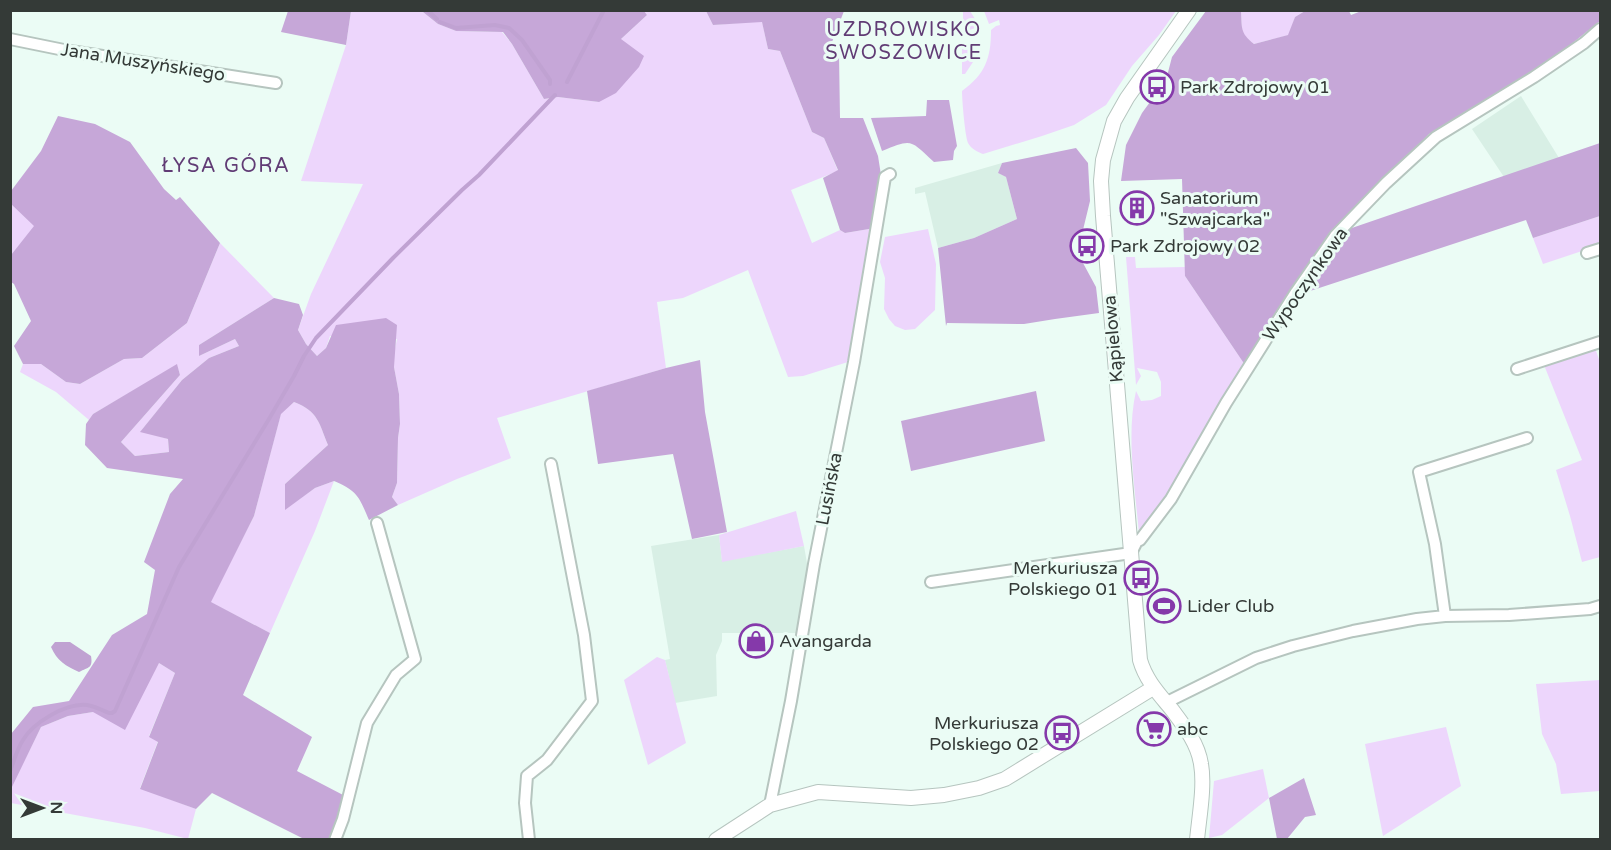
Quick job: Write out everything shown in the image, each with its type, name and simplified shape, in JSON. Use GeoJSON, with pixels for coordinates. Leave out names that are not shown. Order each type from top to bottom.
{"type":"FeatureCollection","features":[{"type":"Feature","properties":{"kind":"street","name":"Kąpielowa"},"geometry":{"type":"LineString","coordinates":[[1189,10],[1119,111],[1110,132],[1103,160],[1101,181],[1140,660],[1153,688],[1193,740],[1202,765],[1197,840]]}},
{"type":"Feature","properties":{"kind":"street","name":"Wypoczynkowa"},"geometry":{"type":"LineString","coordinates":[[1131,553],[1137,541],[1171,499],[1226,403],[1296,292],[1335,236],[1386,183],[1436,137],[1534,77],[1584,43],[1600,29]]}},
{"type":"Feature","properties":{"kind":"street","name":"Jana Muszyńskiego"},"geometry":{"type":"LineString","coordinates":[[10,39],[64,50],[276,83]]}},
{"type":"Feature","properties":{"kind":"street","name":"Lusińska"},"geometry":{"type":"LineString","coordinates":[[770,805],[854,362],[885,177],[890,174]]}},
{"type":"Feature","properties":{"kind":"street"},"geometry":{"type":"LineString","coordinates":[[1587,253],[1600,249]]}},
{"type":"Feature","properties":{"kind":"street"},"geometry":{"type":"LineString","coordinates":[[1517,369],[1600,342]]}},
{"type":"Feature","properties":{"kind":"street"},"geometry":{"type":"LineString","coordinates":[[1445,616],[1435,544],[1419,472],[1527,438]]}},
{"type":"Feature","properties":{"kind":"street"},"geometry":{"type":"LineString","coordinates":[[529,840],[525,803],[527,776],[547,760],[592,701],[584,635],[551,464]]}},
{"type":"Feature","properties":{"kind":"street"},"geometry":{"type":"LineString","coordinates":[[335,840],[343,819],[367,723],[396,675],[415,659],[377,523]]}},
{"type":"Feature","properties":{"kind":"street"},"geometry":{"type":"LineString","coordinates":[[931,582],[1131,553]]}},
{"type":"Feature","properties":{"kind":"street"},"geometry":{"type":"LineString","coordinates":[[1165,703],[1256,658],[1293,646],[1355,631],[1445,616],[1509,615],[1590,609],[1600,606]]}},
{"type":"Feature","properties":{"kind":"street"},"geometry":{"type":"LineString","coordinates":[[716,840],[770,805],[818,792],[911,798],[944,795],[979,788],[1005,779],[1153,688]]}},
{"type":"Feature","properties":{"kind":"shaded area"},"geometry":{"type":"Polygon","coordinates":[[[984,10],[1176,11],[1132,66],[1106,105],[1074,125],[983,154],[973,149],[968,143],[962,91],[981,72],[988,58],[991,30],[1000,25],[999,20],[989,24],[984,10]]]}},
{"type":"Feature","properties":{"kind":"shaded area"},"geometry":{"type":"Polygon","coordinates":[[[1364,10],[1600,11],[1600,21],[1543,67],[1429,134],[1331,235],[1245,365],[1185,276],[1182,179],[1121,181],[1126,145],[1142,113],[1166,80],[1172,57],[1206,11],[1241,11],[1243,30],[1246,37],[1254,44],[1288,35],[1295,17],[1305,11],[1349,11],[1351,15],[1364,10]]]}},
{"type":"Feature","properties":{"kind":"shaded area"},"geometry":{"type":"Polygon","coordinates":[[[288,11],[351,11],[346,45],[281,32],[288,11]]]}},
{"type":"Feature","properties":{"kind":"shaded area"},"geometry":{"type":"Polygon","coordinates":[[[351,11],[423,12],[438,24],[456,31],[502,32],[512,44],[544,99],[558,97],[599,102],[621,39],[647,15],[644,11],[706,11],[713,25],[762,21],[768,49],[780,51],[812,132],[824,138],[838,171],[791,190],[812,243],[840,230],[845,233],[875,228],[848,362],[803,376],[788,377],[748,270],[683,298],[657,302],[666,368],[497,418],[511,458],[398,505],[392,497],[397,483],[400,424],[399,394],[394,367],[397,339],[330,336],[326,348],[317,356],[306,344],[298,330],[311,294],[363,184],[301,181],[346,45],[351,11]]]}},
{"type":"Feature","properties":{"kind":"shaded area"},"geometry":{"type":"Polygon","coordinates":[[[408,11],[644,11],[647,15],[621,39],[644,56],[639,67],[616,93],[599,102],[558,97],[544,99],[503,32],[456,31],[438,24],[423,12],[408,11]]]}},
{"type":"Feature","properties":{"kind":"shaded area"},"geometry":{"type":"Polygon","coordinates":[[[706,11],[844,11],[832,42],[839,54],[840,118],[863,118],[878,156],[881,175],[875,228],[845,233],[840,230],[823,178],[838,170],[824,138],[812,132],[780,51],[768,49],[762,22],[713,25],[706,11]]]}},
{"type":"Feature","properties":{"kind":"shaded area"},"geometry":{"type":"Polygon","coordinates":[[[963,11],[970,11],[977,22],[975,28],[963,30],[963,11]]]}},
{"type":"Feature","properties":{"kind":"shaded area"},"geometry":{"type":"Polygon","coordinates":[[[1241,11],[1305,11],[1295,17],[1289,35],[1254,44],[1244,33],[1241,11]]]}},
{"type":"Feature","properties":{"kind":"shaded area"},"geometry":{"type":"Polygon","coordinates":[[[962,48],[967,49],[975,59],[965,74],[962,74],[962,48]]]}},
{"type":"Feature","properties":{"kind":"shaded area"},"geometry":{"type":"Polygon","coordinates":[[[1521,96],[1559,158],[1504,177],[1472,129],[1521,96]]]}},
{"type":"Feature","properties":{"kind":"shaded area"},"geometry":{"type":"Polygon","coordinates":[[[927,100],[949,100],[957,146],[953,160],[934,162],[911,143],[900,144],[882,151],[871,118],[926,116],[927,100]]]}},
{"type":"Feature","properties":{"kind":"shaded area"},"geometry":{"type":"Polygon","coordinates":[[[58,116],[95,124],[130,142],[164,189],[176,200],[180,197],[220,243],[187,323],[142,358],[124,359],[80,384],[66,382],[41,364],[23,364],[14,346],[31,321],[11,282],[11,255],[34,226],[11,204],[11,191],[41,151],[58,116]]]}},
{"type":"Feature","properties":{"kind":"shaded area"},"geometry":{"type":"Polygon","coordinates":[[[1600,143],[1600,216],[1533,238],[1526,220],[1307,292],[1304,288],[1336,240],[1346,230],[1600,143]]]}},
{"type":"Feature","properties":{"kind":"shaded area"},"geometry":{"type":"Polygon","coordinates":[[[1076,148],[1088,163],[1090,201],[1082,234],[1083,263],[1096,287],[1099,313],[1024,324],[947,323],[946,326],[938,248],[974,238],[1017,219],[1006,177],[998,173],[1002,163],[1076,148]]]}},
{"type":"Feature","properties":{"kind":"shaded area"},"geometry":{"type":"Polygon","coordinates":[[[1002,163],[998,173],[1006,177],[1017,219],[974,238],[938,248],[925,192],[915,194],[915,188],[1002,163]]]}},
{"type":"Feature","properties":{"kind":"shaded area"},"geometry":{"type":"Polygon","coordinates":[[[11,204],[35,226],[11,255],[11,204]]]}},
{"type":"Feature","properties":{"kind":"shaded area"},"geometry":{"type":"Polygon","coordinates":[[[1600,216],[1600,245],[1543,264],[1533,238],[1600,216]]]}},
{"type":"Feature","properties":{"kind":"shaded area"},"geometry":{"type":"Polygon","coordinates":[[[928,229],[936,264],[935,310],[915,329],[905,330],[895,326],[884,309],[885,278],[880,262],[885,237],[928,229]]]}},
{"type":"Feature","properties":{"kind":"shaded area"},"geometry":{"type":"Polygon","coordinates":[[[220,243],[274,298],[199,345],[199,356],[235,339],[239,346],[209,358],[182,380],[141,431],[168,439],[169,452],[135,456],[121,442],[180,375],[177,365],[93,414],[89,420],[56,392],[20,372],[23,364],[41,364],[66,382],[80,384],[124,359],[142,358],[187,323],[220,243]]]}},
{"type":"Feature","properties":{"kind":"shaded area"},"geometry":{"type":"Polygon","coordinates":[[[1126,257],[1135,257],[1136,268],[1185,267],[1185,276],[1245,365],[1165,501],[1145,531],[1139,533],[1132,462],[1133,408],[1136,391],[1141,401],[1152,400],[1161,396],[1161,382],[1157,372],[1137,368],[1141,376],[1136,385],[1126,257]]]}},
{"type":"Feature","properties":{"kind":"shaded area"},"geometry":{"type":"Polygon","coordinates":[[[274,298],[299,304],[303,315],[298,330],[306,344],[317,356],[326,348],[336,325],[386,318],[397,325],[394,367],[399,394],[400,424],[397,483],[392,497],[398,505],[369,520],[357,496],[334,481],[315,488],[285,510],[285,484],[328,445],[317,419],[308,409],[294,402],[281,414],[254,516],[211,602],[270,633],[243,695],[312,737],[297,771],[345,796],[329,839],[304,839],[212,793],[196,809],[140,789],[158,742],[149,737],[175,673],[159,663],[125,730],[93,712],[68,716],[41,727],[11,789],[11,734],[33,707],[69,701],[112,635],[147,614],[155,570],[144,562],[170,494],[183,479],[107,468],[85,445],[86,424],[93,414],[177,364],[180,375],[121,442],[135,456],[169,452],[168,439],[140,432],[182,380],[209,358],[239,346],[235,339],[199,356],[199,345],[274,298]]]}},
{"type":"Feature","properties":{"kind":"shaded area"},"geometry":{"type":"Polygon","coordinates":[[[1595,348],[1600,362],[1600,557],[1582,562],[1556,470],[1582,460],[1544,365],[1595,348]]]}},
{"type":"Feature","properties":{"kind":"shaded area"},"geometry":{"type":"Polygon","coordinates":[[[700,360],[705,412],[727,532],[692,539],[673,454],[598,464],[587,391],[700,360]]]}},
{"type":"Feature","properties":{"kind":"shaded area"},"geometry":{"type":"Polygon","coordinates":[[[1036,391],[1045,441],[911,471],[901,421],[1036,391]]]}},
{"type":"Feature","properties":{"kind":"shaded area"},"geometry":{"type":"Polygon","coordinates":[[[294,402],[308,409],[317,419],[328,445],[285,484],[285,509],[315,488],[334,481],[315,531],[270,633],[210,602],[254,516],[281,413],[294,402]]]}},
{"type":"Feature","properties":{"kind":"shaded area"},"geometry":{"type":"Polygon","coordinates":[[[796,511],[804,546],[722,562],[719,535],[796,511]]]}},
{"type":"Feature","properties":{"kind":"shaded area"},"geometry":{"type":"Polygon","coordinates":[[[719,535],[722,561],[804,546],[808,569],[799,633],[722,633],[722,641],[716,655],[717,696],[675,703],[665,660],[670,659],[651,546],[719,535]]]}},
{"type":"Feature","properties":{"kind":"shaded area"},"geometry":{"type":"Polygon","coordinates":[[[55,642],[70,642],[91,656],[91,665],[79,672],[66,665],[56,656],[51,647],[55,642]]]}},
{"type":"Feature","properties":{"kind":"shaded area"},"geometry":{"type":"Polygon","coordinates":[[[657,657],[665,660],[686,743],[648,765],[624,680],[657,657]]]}},
{"type":"Feature","properties":{"kind":"shaded area"},"geometry":{"type":"Polygon","coordinates":[[[159,663],[175,673],[149,736],[158,741],[140,788],[196,809],[188,839],[145,828],[11,803],[10,789],[41,727],[68,716],[93,712],[159,663]]]}},
{"type":"Feature","properties":{"kind":"shaded area"},"geometry":{"type":"Polygon","coordinates":[[[1600,680],[1600,791],[1561,794],[1556,764],[1542,734],[1536,684],[1600,680]]]}},
{"type":"Feature","properties":{"kind":"shaded area"},"geometry":{"type":"Polygon","coordinates":[[[1446,727],[1461,786],[1383,836],[1365,744],[1446,727]]]}},
{"type":"Feature","properties":{"kind":"shaded area"},"geometry":{"type":"Polygon","coordinates":[[[1263,769],[1269,798],[1222,835],[1209,838],[1214,781],[1263,769]]]}},
{"type":"Feature","properties":{"kind":"shaded area"},"geometry":{"type":"Polygon","coordinates":[[[1304,778],[1316,815],[1305,817],[1287,839],[1277,839],[1269,798],[1304,778]]]}},
{"type":"Feature","properties":{"kind":"waterway"},"geometry":{"type":"LineString","coordinates":[[427,10],[437,19]]}},
{"type":"Feature","properties":{"kind":"waterway"},"geometry":{"type":"LineString","coordinates":[[567,82],[604,10]]}},
{"type":"Feature","properties":{"kind":"waterway"},"geometry":{"type":"LineString","coordinates":[[440,22],[456,28],[495,25],[509,28],[522,40],[550,80],[550,84]]}},
{"type":"Feature","properties":{"kind":"waterway"},"geometry":{"type":"LineString","coordinates":[[10,771],[23,740],[34,727],[50,715],[78,705],[98,708],[109,713],[115,711],[179,567],[316,338],[393,258],[479,175],[555,95]]}},
{"type":"Feature","properties":{"kind":"place","name":"Park Zdrojowy 01"},"geometry":{"type":"Point","coordinates":[1157,87]}},
{"type":"Feature","properties":{"kind":"place","name":"Sanatorium \"Szwajcarka\""},"geometry":{"type":"Point","coordinates":[1137,208]}},
{"type":"Feature","properties":{"kind":"place","name":"Park Zdrojowy 02"},"geometry":{"type":"Point","coordinates":[1087,246]}},
{"type":"Feature","properties":{"kind":"place","name":"Merkuriusza Polskiego 01"},"geometry":{"type":"Point","coordinates":[1141,578]}},
{"type":"Feature","properties":{"kind":"place","name":"Lider Club"},"geometry":{"type":"Point","coordinates":[1164,606]}},
{"type":"Feature","properties":{"kind":"place","name":"Avangarda"},"geometry":{"type":"Point","coordinates":[756,641]}},
{"type":"Feature","properties":{"kind":"place","name":"abc"},"geometry":{"type":"Point","coordinates":[1154,729]}},
{"type":"Feature","properties":{"kind":"place","name":"Merkuriusza Polskiego 02"},"geometry":{"type":"Point","coordinates":[1062,733]}},
{"type":"Feature","properties":{"kind":"district","name":"UZDROWISKO SWOSZOWICE"},"geometry":{"type":"Point","coordinates":[904,40]}},
{"type":"Feature","properties":{"kind":"district","name":"ŁYSA GÓRA"},"geometry":{"type":"Point","coordinates":[226,165]}}]}
